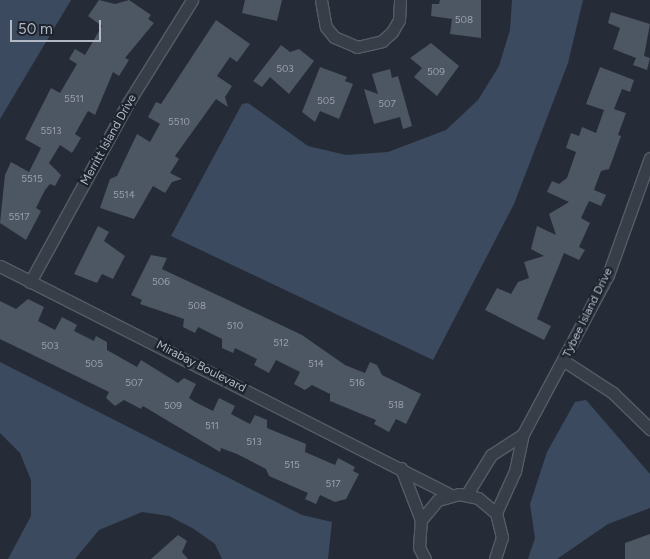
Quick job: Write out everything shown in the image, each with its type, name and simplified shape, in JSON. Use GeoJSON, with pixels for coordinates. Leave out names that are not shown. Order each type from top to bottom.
{"type":"FeatureCollection","features":[{"type":"Feature","properties":{"kind":"street","name":"Merritt Island Drive"},"geometry":{"type":"LineString","coordinates":[[30,282],[128,103],[192,0]]}},
{"type":"Feature","properties":{"kind":"street"},"geometry":{"type":"LineString","coordinates":[[321,0],[326,27],[334,37],[358,47],[376,43],[392,32],[399,20],[400,0]]}},
{"type":"Feature","properties":{"kind":"street","name":"Tybee Island Drive"},"geometry":{"type":"LineString","coordinates":[[496,513],[516,465],[523,434],[564,362],[608,276],[650,158]]}},
{"type":"Feature","properties":{"kind":"street","name":"Mirabay Boulevard"},"geometry":{"type":"LineString","coordinates":[[0,266],[451,494],[467,494]]}},
{"type":"Feature","properties":{"kind":"street"},"geometry":{"type":"LineString","coordinates":[[564,362],[612,393],[650,429]]}},
{"type":"Feature","properties":{"kind":"street","name":"Tybee Island Drive"},"geometry":{"type":"LineString","coordinates":[[467,494],[494,453],[523,434]]}},
{"type":"Feature","properties":{"kind":"street"},"geometry":{"type":"LineString","coordinates":[[494,453],[516,465]]}},
{"type":"Feature","properties":{"kind":"street"},"geometry":{"type":"LineString","coordinates":[[401,468],[421,520],[419,547],[425,559]]}},
{"type":"Feature","properties":{"kind":"street"},"geometry":{"type":"LineString","coordinates":[[421,520],[428,508],[451,494]]}},
{"type":"Feature","properties":{"kind":"street"},"geometry":{"type":"LineString","coordinates":[[467,494],[496,513],[502,537],[495,559]]}},
{"type":"Feature","properties":{"kind":"water"},"geometry":{"type":"Polygon","coordinates":[[[0,0],[71,0],[0,119],[0,0]]]}},
{"type":"Feature","properties":{"kind":"water"},"geometry":{"type":"Polygon","coordinates":[[[512,0],[583,0],[568,63],[514,204],[433,360],[171,236],[242,104],[248,103],[308,146],[346,155],[388,152],[446,130],[478,100],[499,66],[510,30],[512,0]]]}},
{"type":"Feature","properties":{"kind":"water"},"geometry":{"type":"Polygon","coordinates":[[[0,362],[302,515],[332,522],[328,559],[222,559],[215,544],[194,529],[169,516],[142,512],[99,530],[75,559],[8,559],[31,516],[31,480],[20,453],[0,433],[0,362]]]}},
{"type":"Feature","properties":{"kind":"water"},"geometry":{"type":"Polygon","coordinates":[[[586,400],[650,474],[650,508],[608,524],[557,559],[528,559],[535,538],[530,504],[547,452],[575,402],[586,400]]]}},
{"type":"Feature","properties":{"kind":"building"},"geometry":{"type":"Polygon","coordinates":[[[99,0],[115,4],[129,0],[151,15],[148,19],[154,23],[125,58],[129,60],[119,76],[113,72],[95,115],[88,111],[75,134],[81,138],[72,153],[60,145],[49,163],[61,175],[55,186],[50,184],[45,190],[36,208],[41,211],[26,240],[0,223],[5,175],[11,162],[29,172],[41,148],[25,139],[51,88],[60,93],[77,64],[69,59],[75,49],[85,55],[102,26],[88,16],[99,0]]]}},
{"type":"Feature","properties":{"kind":"building"},"geometry":{"type":"Polygon","coordinates":[[[245,0],[282,0],[277,21],[242,13],[245,0]]]}},
{"type":"Feature","properties":{"kind":"building"},"geometry":{"type":"Polygon","coordinates":[[[440,0],[481,0],[481,38],[450,34],[452,19],[431,16],[432,4],[439,4],[440,0]]]}},
{"type":"Feature","properties":{"kind":"building"},"geometry":{"type":"Polygon","coordinates":[[[611,12],[650,24],[644,56],[650,58],[647,70],[633,65],[636,58],[613,49],[620,28],[608,23],[611,12]]]}},
{"type":"Feature","properties":{"kind":"building"},"geometry":{"type":"Polygon","coordinates":[[[216,20],[250,44],[237,62],[230,57],[217,76],[232,86],[225,97],[228,107],[216,99],[175,156],[179,159],[170,173],[182,179],[172,182],[165,193],[153,186],[134,219],[100,208],[110,179],[117,176],[137,134],[150,142],[160,124],[148,117],[156,102],[161,104],[216,20]]]}},
{"type":"Feature","properties":{"kind":"building"},"geometry":{"type":"Polygon","coordinates":[[[431,43],[459,66],[437,96],[414,77],[422,68],[410,58],[431,43]]]}},
{"type":"Feature","properties":{"kind":"building"},"geometry":{"type":"Polygon","coordinates":[[[281,45],[290,52],[299,49],[314,61],[289,94],[270,77],[262,87],[253,81],[281,45]]]}},
{"type":"Feature","properties":{"kind":"building"},"geometry":{"type":"Polygon","coordinates":[[[320,67],[347,77],[345,81],[353,84],[339,119],[320,111],[315,122],[302,112],[320,67]]]}},
{"type":"Feature","properties":{"kind":"building"},"geometry":{"type":"Polygon","coordinates":[[[600,67],[634,80],[630,92],[622,89],[614,109],[626,113],[618,135],[621,136],[609,169],[601,171],[594,190],[606,195],[601,206],[589,201],[581,218],[590,223],[579,247],[585,250],[579,260],[564,253],[537,319],[551,326],[544,340],[485,310],[497,288],[511,294],[518,282],[529,278],[524,262],[544,256],[531,249],[537,226],[556,235],[549,214],[569,202],[547,192],[552,181],[559,184],[567,178],[576,152],[566,148],[571,133],[579,136],[582,127],[596,133],[604,110],[586,104],[600,67]]]}},
{"type":"Feature","properties":{"kind":"building"},"geometry":{"type":"Polygon","coordinates":[[[390,69],[392,78],[398,76],[412,126],[403,129],[400,117],[374,124],[364,89],[378,94],[372,74],[390,69]]]}},
{"type":"Feature","properties":{"kind":"building"},"geometry":{"type":"Polygon","coordinates":[[[98,226],[109,232],[104,241],[125,256],[113,279],[102,274],[97,283],[74,274],[98,226]]]}},
{"type":"Feature","properties":{"kind":"building"},"geometry":{"type":"Polygon","coordinates":[[[151,255],[167,258],[162,269],[302,335],[345,365],[365,373],[370,362],[377,365],[382,375],[421,394],[406,424],[396,419],[389,432],[374,424],[376,420],[330,401],[330,394],[312,385],[305,390],[294,384],[300,372],[276,360],[269,373],[254,365],[257,359],[235,348],[233,353],[222,348],[222,339],[198,327],[195,333],[183,327],[184,319],[140,304],[142,300],[131,295],[151,255]]]}},
{"type":"Feature","properties":{"kind":"building"},"geometry":{"type":"Polygon","coordinates":[[[28,299],[44,307],[38,321],[55,330],[62,317],[77,325],[74,331],[94,341],[96,336],[107,342],[107,350],[137,367],[141,360],[178,383],[184,378],[196,384],[189,398],[195,402],[213,411],[219,398],[235,406],[231,414],[250,424],[255,415],[267,420],[267,428],[306,444],[305,452],[335,465],[338,458],[355,467],[353,471],[359,474],[346,499],[335,502],[320,495],[316,504],[305,499],[308,493],[269,476],[266,469],[221,448],[220,452],[143,406],[141,409],[124,400],[115,406],[106,398],[109,392],[0,339],[0,301],[16,309],[28,299]]]}},
{"type":"Feature","properties":{"kind":"building"},"geometry":{"type":"Polygon","coordinates":[[[650,534],[650,559],[625,559],[625,543],[650,534]]]}},
{"type":"Feature","properties":{"kind":"building"},"geometry":{"type":"Polygon","coordinates":[[[178,535],[187,541],[182,552],[188,559],[151,559],[178,535]]]}}]}
